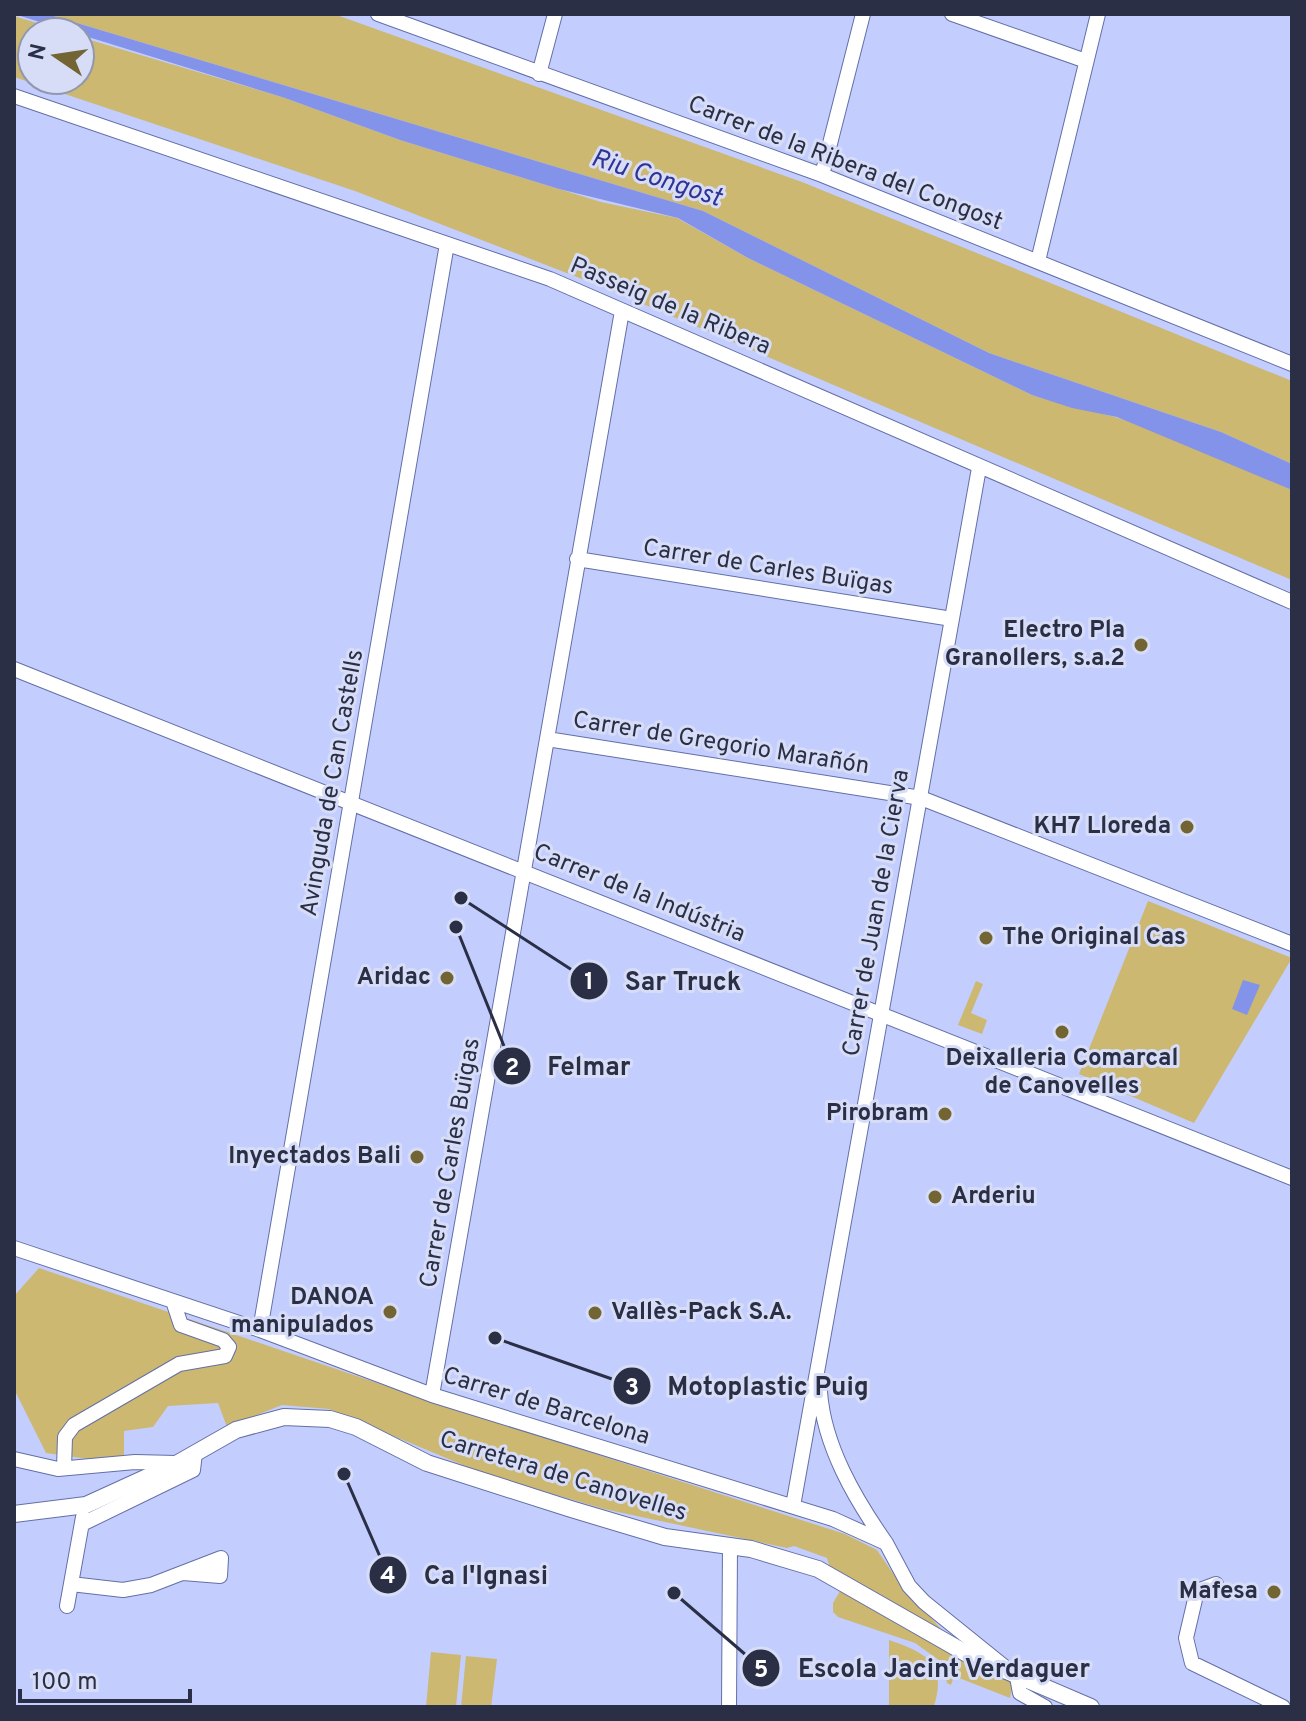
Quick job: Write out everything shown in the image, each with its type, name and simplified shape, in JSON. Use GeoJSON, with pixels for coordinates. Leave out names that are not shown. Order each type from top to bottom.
{"type":"FeatureCollection","features":[{"type":"Feature","properties":{"kind":"street","name":"Carrer de la Ribera del Congost"},"geometry":{"type":"LineString","coordinates":[[378,14],[822,175],[1292,364]]}},
{"type":"Feature","properties":{"kind":"street"},"geometry":{"type":"LineString","coordinates":[[539,74],[555,14]]}},
{"type":"Feature","properties":{"kind":"street"},"geometry":{"type":"LineString","coordinates":[[822,175],[863,14]]}},
{"type":"Feature","properties":{"kind":"street"},"geometry":{"type":"LineString","coordinates":[[952,14],[1086,61]]}},
{"type":"Feature","properties":{"kind":"street"},"geometry":{"type":"LineString","coordinates":[[1038,261],[1098,14]]}},
{"type":"Feature","properties":{"kind":"street","name":"Passeig de la Ribera"},"geometry":{"type":"LineString","coordinates":[[14,96],[550,279],[1292,602]]}},
{"type":"Feature","properties":{"kind":"street","name":"Avinguda de Can Castells"},"geometry":{"type":"LineString","coordinates":[[260,1330],[447,244]]}},
{"type":"Feature","properties":{"kind":"street","name":"Carrer de Carles Buïgas"},"geometry":{"type":"LineString","coordinates":[[432,1395],[622,311]]}},
{"type":"Feature","properties":{"kind":"street","name":"Carrer de Juan de la Cierva"},"geometry":{"type":"LineString","coordinates":[[793,1506],[979,468]]}},
{"type":"Feature","properties":{"kind":"street","name":"Carrer de Carles Buïgas"},"geometry":{"type":"LineString","coordinates":[[577,559],[952,619]]}},
{"type":"Feature","properties":{"kind":"street","name":"Carrer de la Indústria"},"geometry":{"type":"LineString","coordinates":[[14,669],[1292,1178]]}},
{"type":"Feature","properties":{"kind":"street","name":"Carrer de Gregorio Marañón"},"geometry":{"type":"LineString","coordinates":[[547,739],[921,798],[1292,944]]}},
{"type":"Feature","properties":{"kind":"street","name":"Carrer de Barcelona"},"geometry":{"type":"LineString","coordinates":[[14,1248],[260,1330],[432,1395],[833,1519],[886,1543]]}},
{"type":"Feature","properties":{"kind":"street"},"geometry":{"type":"LineString","coordinates":[[64,1468],[65,1437],[74,1425],[179,1364],[225,1356],[229,1347],[223,1340],[181,1325],[173,1301]]}},
{"type":"Feature","properties":{"kind":"street","name":"Carrer de Juan de la Cierva"},"geometry":{"type":"LineString","coordinates":[[819,1368],[822,1423],[859,1505],[886,1543]]}},
{"type":"Feature","properties":{"kind":"street","name":"Carretera de Canovelles"},"geometry":{"type":"LineString","coordinates":[[14,1514],[86,1505],[178,1463],[236,1430],[284,1417],[330,1419],[356,1427],[450,1471],[665,1537],[730,1546],[818,1569],[942,1640],[1017,1677],[1091,1707]]}},
{"type":"Feature","properties":{"kind":"street"},"geometry":{"type":"LineString","coordinates":[[82,1524],[193,1470],[195,1453]]}},
{"type":"Feature","properties":{"kind":"street"},"geometry":{"type":"LineString","coordinates":[[14,1459],[64,1468],[135,1462],[178,1463]]}},
{"type":"Feature","properties":{"kind":"street"},"geometry":{"type":"LineString","coordinates":[[67,1606],[86,1505]]}},
{"type":"Feature","properties":{"kind":"street"},"geometry":{"type":"LineString","coordinates":[[886,1543],[909,1586],[924,1602],[1017,1677],[1020,1693],[1045,1707]]}},
{"type":"Feature","properties":{"kind":"street"},"geometry":{"type":"LineString","coordinates":[[729,1707],[730,1546]]}},
{"type":"Feature","properties":{"kind":"street"},"geometry":{"type":"LineString","coordinates":[[71,1584],[123,1590],[151,1585],[183,1573]]}},
{"type":"Feature","properties":{"kind":"street"},"geometry":{"type":"LineString","coordinates":[[1216,1584],[1197,1591],[1186,1638],[1192,1663],[1283,1707]]}},
{"type":"Feature","properties":{"kind":"shaded area"},"geometry":{"type":"Polygon","coordinates":[[[47,14],[334,14],[802,182],[1292,381],[1292,464],[1221,432],[989,353],[703,211],[96,29],[96,16],[47,14]]]}},
{"type":"Feature","properties":{"kind":"shaded area"},"geometry":{"type":"Polygon","coordinates":[[[14,16],[16,78],[14,77],[14,16]]]}},
{"type":"Feature","properties":{"kind":"shaded area"},"geometry":{"type":"Polygon","coordinates":[[[96,42],[285,98],[400,140],[601,202],[677,218],[748,258],[1032,395],[1138,424],[1292,490],[1292,580],[608,289],[355,191],[71,96],[96,96],[96,42]]]}},
{"type":"Feature","properties":{"kind":"shaded area"},"geometry":{"type":"Polygon","coordinates":[[[1148,901],[1292,958],[1194,1123],[1079,1074],[1148,901]]]}},
{"type":"Feature","properties":{"kind":"shaded area"},"geometry":{"type":"Polygon","coordinates":[[[976,981],[983,984],[971,1013],[987,1020],[982,1034],[958,1025],[976,981]]]}},
{"type":"Feature","properties":{"kind":"shaded area"},"geometry":{"type":"Polygon","coordinates":[[[39,1268],[433,1402],[845,1534],[877,1550],[901,1585],[943,1631],[830,1568],[827,1558],[794,1546],[787,1548],[604,1509],[482,1473],[329,1409],[282,1405],[227,1427],[218,1403],[168,1406],[153,1427],[124,1431],[124,1457],[88,1459],[46,1453],[14,1389],[14,1296],[39,1268]]]}},
{"type":"Feature","properties":{"kind":"shaded area"},"geometry":{"type":"Polygon","coordinates":[[[843,1586],[1013,1681],[1010,1698],[954,1676],[951,1685],[947,1683],[943,1663],[915,1643],[838,1617],[833,1612],[833,1603],[843,1586]]]}},
{"type":"Feature","properties":{"kind":"shaded area"},"geometry":{"type":"Polygon","coordinates":[[[889,1640],[914,1650],[931,1662],[938,1680],[934,1706],[889,1707],[889,1640]]]}},
{"type":"Feature","properties":{"kind":"shaded area"},"geometry":{"type":"Polygon","coordinates":[[[431,1652],[461,1655],[456,1707],[426,1707],[431,1652]]]}},
{"type":"Feature","properties":{"kind":"shaded area"},"geometry":{"type":"Polygon","coordinates":[[[466,1656],[497,1659],[491,1707],[461,1707],[466,1656]]]}},
{"type":"Feature","properties":{"kind":"water"},"geometry":{"type":"Polygon","coordinates":[[[14,14],[54,16],[20,16],[14,14]]]}},
{"type":"Feature","properties":{"kind":"water"},"geometry":{"type":"Polygon","coordinates":[[[96,29],[703,211],[989,353],[1221,432],[1292,464],[1292,490],[1117,417],[1072,408],[1032,395],[748,258],[678,218],[559,189],[400,140],[285,98],[96,39],[96,29]]]}},
{"type":"Feature","properties":{"kind":"water"},"geometry":{"type":"Polygon","coordinates":[[[1243,980],[1260,985],[1247,1015],[1232,1009],[1243,980]]]}},
{"type":"Feature","properties":{"kind":"place","name":"Electro Pla Granollers, s.a.2"},"geometry":{"type":"Point","coordinates":[1141,645]}},
{"type":"Feature","properties":{"kind":"place","name":"KH7 Lloreda"},"geometry":{"type":"Point","coordinates":[1187,827]}},
{"type":"Feature","properties":{"kind":"place","name":"Sar Truck"},"geometry":{"type":"Point","coordinates":[461,898]}},
{"type":"Feature","properties":{"kind":"place","name":"Felmar"},"geometry":{"type":"Point","coordinates":[456,927]}},
{"type":"Feature","properties":{"kind":"place","name":"The Original Cas"},"geometry":{"type":"Point","coordinates":[986,938]}},
{"type":"Feature","properties":{"kind":"place","name":"Aridac"},"geometry":{"type":"Point","coordinates":[447,978]}},
{"type":"Feature","properties":{"kind":"place","name":"Deixalleria Comarcal de Canovelles"},"geometry":{"type":"Point","coordinates":[1062,1032]}},
{"type":"Feature","properties":{"kind":"place","name":"Pirobram"},"geometry":{"type":"Point","coordinates":[945,1114]}},
{"type":"Feature","properties":{"kind":"place","name":"Inyectados Bali"},"geometry":{"type":"Point","coordinates":[417,1157]}},
{"type":"Feature","properties":{"kind":"place","name":"Arderiu"},"geometry":{"type":"Point","coordinates":[935,1197]}},
{"type":"Feature","properties":{"kind":"place","name":"DANOA manipulados"},"geometry":{"type":"Point","coordinates":[390,1312]}},
{"type":"Feature","properties":{"kind":"place","name":"Vallès-Pack S.A."},"geometry":{"type":"Point","coordinates":[595,1313]}},
{"type":"Feature","properties":{"kind":"place","name":"Motoplastic Puig"},"geometry":{"type":"Point","coordinates":[495,1338]}},
{"type":"Feature","properties":{"kind":"place","name":"Ca l'Ignasi"},"geometry":{"type":"Point","coordinates":[344,1474]}},
{"type":"Feature","properties":{"kind":"place","name":"Mafesa"},"geometry":{"type":"Point","coordinates":[1274,1592]}},
{"type":"Feature","properties":{"kind":"place","name":"Escola Jacint Verdaguer"},"geometry":{"type":"Point","coordinates":[674,1593]}},
{"type":"Feature","properties":{"kind":"water label","name":"Riu Congost"},"geometry":{"type":"Point","coordinates":[656,179]}}]}
